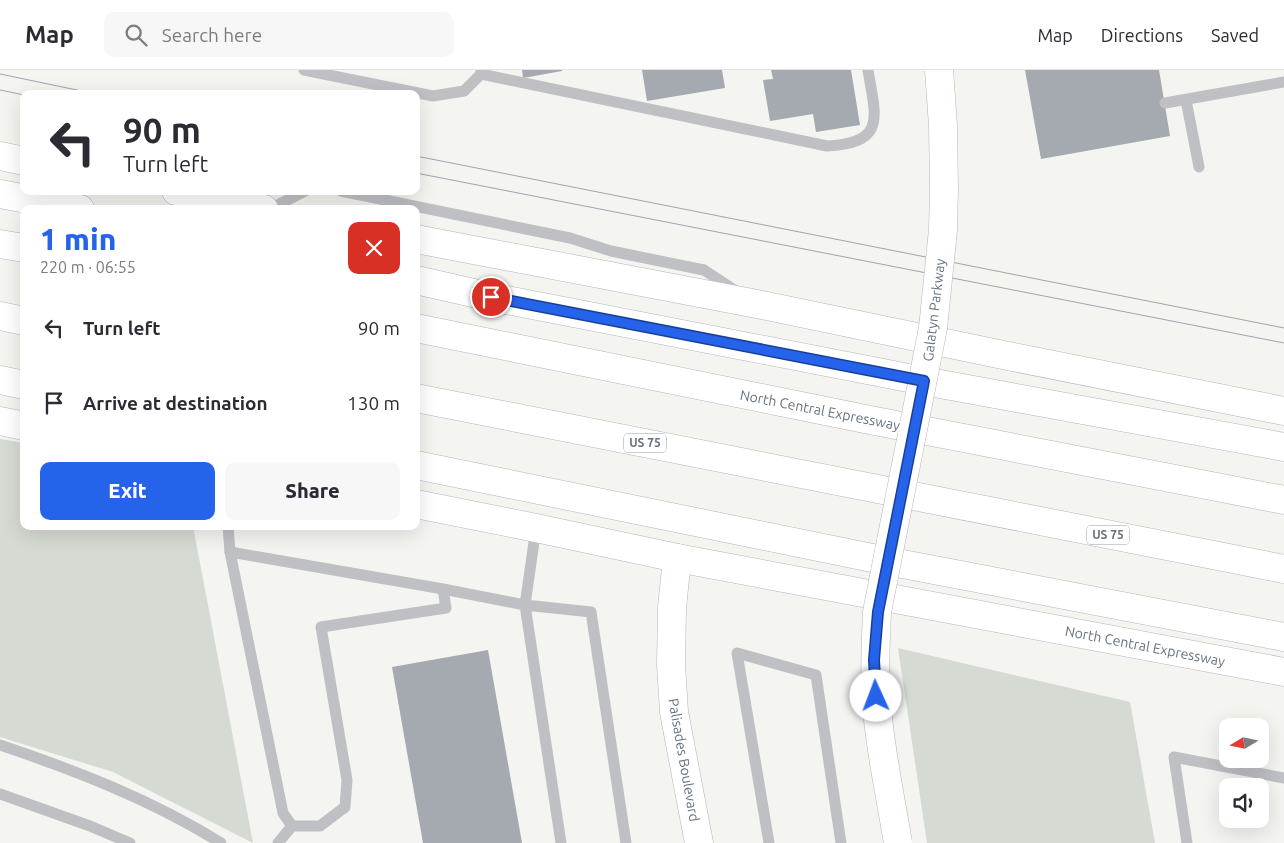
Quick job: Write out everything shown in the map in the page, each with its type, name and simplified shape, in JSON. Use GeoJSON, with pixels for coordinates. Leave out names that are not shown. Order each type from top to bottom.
{"type":"FeatureCollection","features":[{"type":"Feature","properties":{"kind":"main road","name":"Galatyn Parkway"},"geometry":{"type":"LineString","coordinates":[[898,843],[881,740],[874,660],[878,612],[887,561],[933,328],[943,230],[943,125],[939,70]]}},
{"type":"Feature","properties":{"kind":"main road"},"geometry":{"type":"LineString","coordinates":[[0,156],[20,160]]}},
{"type":"Feature","properties":{"kind":"main road"},"geometry":{"type":"LineString","coordinates":[[0,194],[59,205]]}},
{"type":"Feature","properties":{"kind":"main road"},"geometry":{"type":"LineString","coordinates":[[196,195],[244,205]]}},
{"type":"Feature","properties":{"kind":"main road"},"geometry":{"type":"LineString","coordinates":[[420,240],[757,304],[1020,359],[1284,411]]}},
{"type":"Feature","properties":{"kind":"main road"},"geometry":{"type":"LineString","coordinates":[[0,244],[20,247]]}},
{"type":"Feature","properties":{"kind":"main road"},"geometry":{"type":"LineString","coordinates":[[420,281],[491,297],[924,381],[1284,447]]}},
{"type":"Feature","properties":{"kind":"main road"},"geometry":{"type":"LineString","coordinates":[[0,316],[20,320]]}},
{"type":"Feature","properties":{"kind":"main road","name":"North Central Expressway"},"geometry":{"type":"LineString","coordinates":[[420,329],[870,420],[1284,500]]}},
{"type":"Feature","properties":{"kind":"main road"},"geometry":{"type":"LineString","coordinates":[[0,380],[20,384]]}},
{"type":"Feature","properties":{"kind":"main road","name":"US 75"},"geometry":{"type":"LineString","coordinates":[[420,399],[1284,569]]}},
{"type":"Feature","properties":{"kind":"main road"},"geometry":{"type":"LineString","coordinates":[[0,421],[20,425]]}},
{"type":"Feature","properties":{"kind":"main road"},"geometry":{"type":"LineString","coordinates":[[420,466],[887,561],[1284,636]]}},
{"type":"Feature","properties":{"kind":"main road","name":"North Central Expressway"},"geometry":{"type":"LineString","coordinates":[[420,505],[677,558],[1284,672]]}},
{"type":"Feature","properties":{"kind":"main road","name":"Palisades Boulevard"},"geometry":{"type":"LineString","coordinates":[[677,558],[672,608],[671,665],[674,712],[699,843]]}},
{"type":"Feature","properties":{"kind":"lane"},"geometry":{"type":"LineString","coordinates":[[304,70],[403,90]]}},
{"type":"Feature","properties":{"kind":"lane"},"geometry":{"type":"LineString","coordinates":[[420,93],[433,96],[464,91],[481,72],[828,146],[856,142],[866,136],[872,128],[875,118],[868,70]]}},
{"type":"Feature","properties":{"kind":"lane"},"geometry":{"type":"LineString","coordinates":[[1165,103],[1284,82]]}},
{"type":"Feature","properties":{"kind":"lane"},"geometry":{"type":"LineString","coordinates":[[1186,100],[1199,167]]}},
{"type":"Feature","properties":{"kind":"lane"},"geometry":{"type":"LineString","coordinates":[[278,205],[297,195]]}},
{"type":"Feature","properties":{"kind":"lane"},"geometry":{"type":"LineString","coordinates":[[360,195],[409,205]]}},
{"type":"Feature","properties":{"kind":"lane"},"geometry":{"type":"LineString","coordinates":[[420,207],[570,238],[611,251],[704,270],[757,304]]}},
{"type":"Feature","properties":{"kind":"lane"},"geometry":{"type":"LineString","coordinates":[[536,528],[525,605],[561,843]]}},
{"type":"Feature","properties":{"kind":"lane"},"geometry":{"type":"LineString","coordinates":[[228,530],[230,552],[283,813],[292,826]]}},
{"type":"Feature","properties":{"kind":"lane"},"geometry":{"type":"LineString","coordinates":[[230,552],[525,605],[591,612],[626,843]]}},
{"type":"Feature","properties":{"kind":"lane"},"geometry":{"type":"LineString","coordinates":[[292,826],[320,826],[345,807],[347,780],[321,628],[446,608],[443,589]]}},
{"type":"Feature","properties":{"kind":"lane"},"geometry":{"type":"LineString","coordinates":[[768,843],[737,653],[816,675],[841,843]]}},
{"type":"Feature","properties":{"kind":"lane"},"geometry":{"type":"LineString","coordinates":[[0,745],[51,762],[128,793],[189,823],[221,843]]}},
{"type":"Feature","properties":{"kind":"lane"},"geometry":{"type":"LineString","coordinates":[[1187,843],[1174,757],[1284,778]]}},
{"type":"Feature","properties":{"kind":"lane"},"geometry":{"type":"LineString","coordinates":[[0,794],[73,819],[130,843]]}},
{"type":"Feature","properties":{"kind":"lane"},"geometry":{"type":"LineString","coordinates":[[278,843],[292,826]]}},
{"type":"Feature","properties":{"kind":"shaded area"},"geometry":{"type":"Polygon","coordinates":[[[0,439],[20,442],[20,530],[194,530],[253,843],[113,772],[0,737],[0,439]]]}},
{"type":"Feature","properties":{"kind":"shaded area"},"geometry":{"type":"Polygon","coordinates":[[[898,648],[1130,702],[1155,843],[927,843],[898,648]]]}},
{"type":"Feature","properties":{"kind":"building"},"geometry":{"type":"Polygon","coordinates":[[[522,70],[562,70],[562,71],[523,78],[522,70]]]}},
{"type":"Feature","properties":{"kind":"building"},"geometry":{"type":"Polygon","coordinates":[[[642,70],[722,70],[725,88],[647,101],[642,70]]]}},
{"type":"Feature","properties":{"kind":"building"},"geometry":{"type":"Polygon","coordinates":[[[771,70],[851,70],[860,125],[816,132],[813,114],[770,121],[763,80],[773,79],[771,70]]]}},
{"type":"Feature","properties":{"kind":"building"},"geometry":{"type":"Polygon","coordinates":[[[1025,70],[1159,70],[1170,136],[1041,159],[1025,70]]]}},
{"type":"Feature","properties":{"kind":"building"},"geometry":{"type":"Polygon","coordinates":[[[488,650],[522,843],[423,843],[392,667],[488,650]]]}},
{"type":"Feature","properties":{"kind":"tram line"},"geometry":{"type":"LineString","coordinates":[[0,74],[77,90]]}},
{"type":"Feature","properties":{"kind":"tram line"},"geometry":{"type":"LineString","coordinates":[[0,90],[20,94]]}},
{"type":"Feature","properties":{"kind":"tram line"},"geometry":{"type":"LineString","coordinates":[[420,157],[1284,328]]}},
{"type":"Feature","properties":{"kind":"tram line"},"geometry":{"type":"LineString","coordinates":[[420,174],[1284,343]]}},
{"type":"Feature","properties":{"kind":"route"},"geometry":{"type":"LineString","coordinates":[[491,297],[924,381],[878,612],[874,660],[876,696]]}}]}
